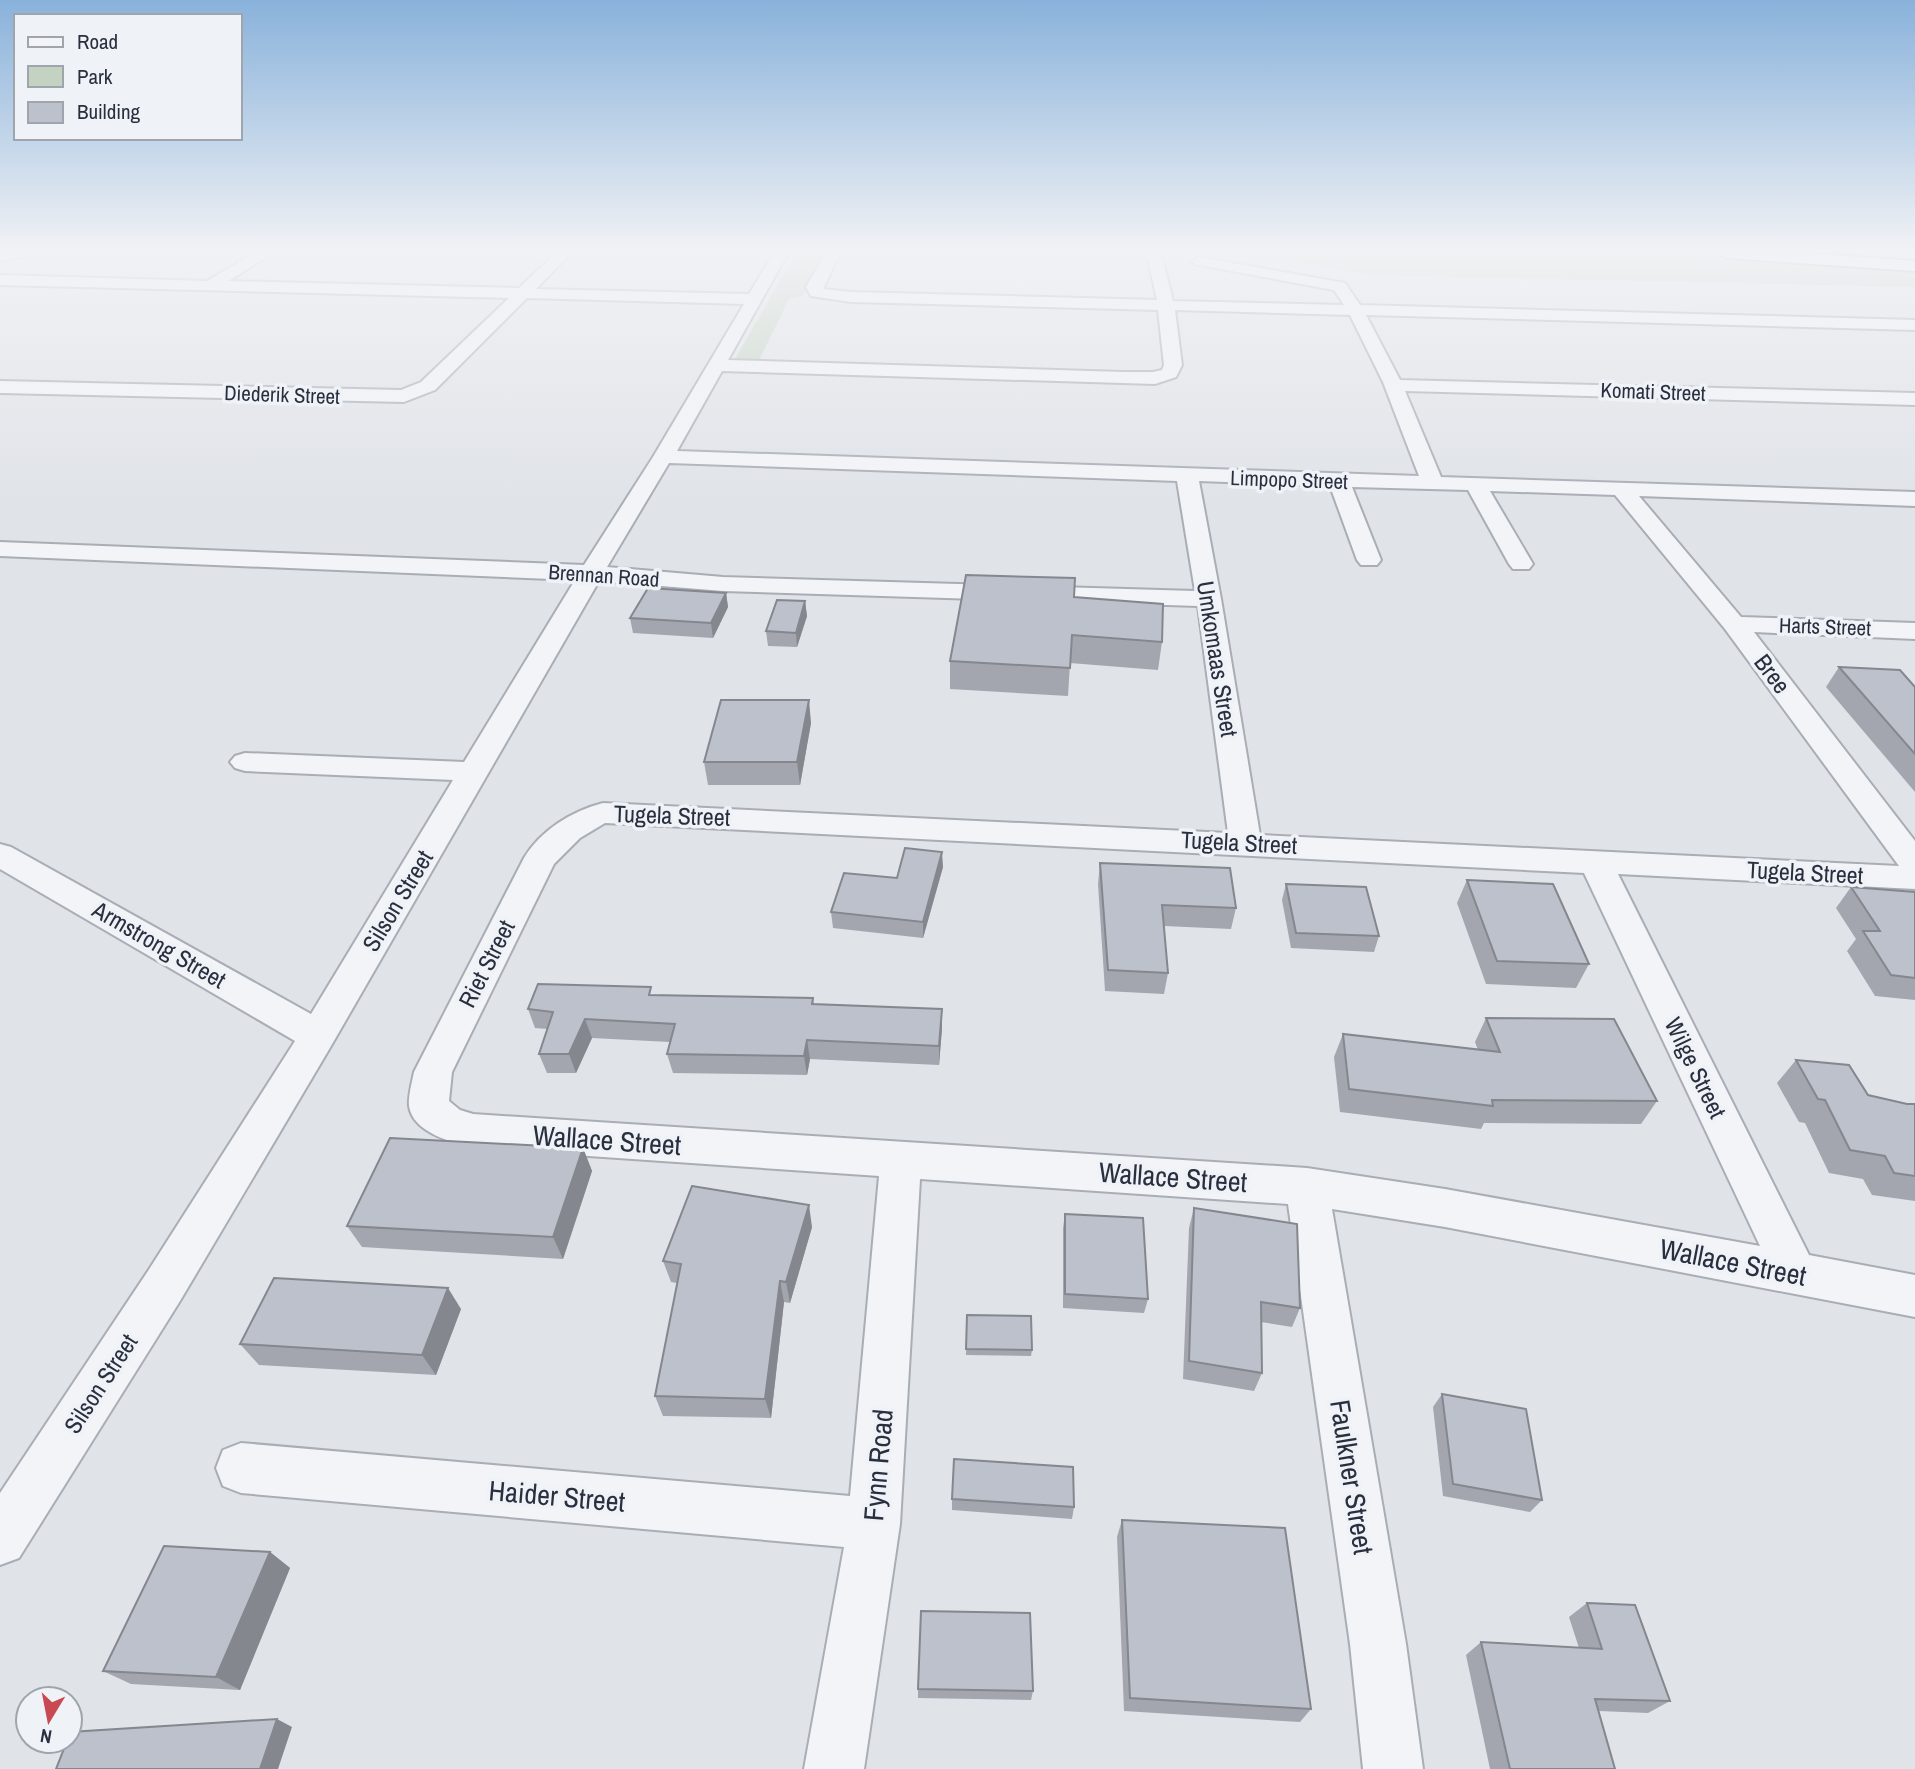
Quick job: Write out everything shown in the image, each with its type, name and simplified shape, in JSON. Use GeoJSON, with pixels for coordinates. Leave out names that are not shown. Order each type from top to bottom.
{"type":"FeatureCollection","features":[{"type":"Feature","properties":{"kind":"street","name":"Diederik Street"},"geometry":{"type":"LineString","coordinates":[[0,387],[404,396],[429,386],[481,336]]}},
{"type":"Feature","properties":{"kind":"street","name":"Silson Street"},"geometry":{"type":"LineString","coordinates":[[0,1539],[164,1286],[318,1036],[591,573],[663,457],[732,336]]}},
{"type":"Feature","properties":{"kind":"street"},"geometry":{"type":"LineString","coordinates":[[715,365],[1124,378],[1162,376],[1170,373],[1173,365],[1170,336]]}},
{"type":"Feature","properties":{"kind":"street"},"geometry":{"type":"LineString","coordinates":[[1369,336],[1433,484]]}},
{"type":"Feature","properties":{"kind":"street","name":"Komati Street"},"geometry":{"type":"LineString","coordinates":[[1392,385],[1915,399]]}},
{"type":"Feature","properties":{"kind":"street","name":"Limpopo Street"},"geometry":{"type":"LineString","coordinates":[[663,457],[1915,499]]}},
{"type":"Feature","properties":{"kind":"street","name":"Umkomaas Street"},"geometry":{"type":"LineString","coordinates":[[1187,476],[1209,598],[1245,843]]}},
{"type":"Feature","properties":{"kind":"street"},"geometry":{"type":"LineString","coordinates":[[1339,481],[1369,560]]}},
{"type":"Feature","properties":{"kind":"street"},"geometry":{"type":"LineString","coordinates":[[1476,485],[1521,564]]}},
{"type":"Feature","properties":{"kind":"street","name":"Bree"},"geometry":{"type":"LineString","coordinates":[[1622,490],[1734,624],[1915,864]]}},
{"type":"Feature","properties":{"kind":"street","name":"Brennan Road"},"geometry":{"type":"LineString","coordinates":[[0,549],[591,573],[723,583],[1209,598]]}},
{"type":"Feature","properties":{"kind":"street","name":"Harts Street"},"geometry":{"type":"LineString","coordinates":[[1734,624],[1915,631]]}},
{"type":"Feature","properties":{"kind":"street"},"geometry":{"type":"LineString","coordinates":[[245,761],[474,772]]}},
{"type":"Feature","properties":{"kind":"street","name":"Tugela Street"},"geometry":{"type":"LineString","coordinates":[[567,831],[587,817],[617,812],[1915,878]]}},
{"type":"Feature","properties":{"kind":"street","name":"Riet Street"},"geometry":{"type":"LineString","coordinates":[[429,1107],[433,1072],[540,858],[567,831]]}},
{"type":"Feature","properties":{"kind":"street","name":"Armstrong Street"},"geometry":{"type":"LineString","coordinates":[[0,855],[318,1036]]}},
{"type":"Feature","properties":{"kind":"street","name":"Wilge Street"},"geometry":{"type":"LineString","coordinates":[[1596,863],[1795,1273]]}},
{"type":"Feature","properties":{"kind":"street","name":"Wallace Street"},"geometry":{"type":"LineString","coordinates":[[429,1107],[448,1124],[473,1131],[1307,1186],[1445,1208],[1915,1296]]}},
{"type":"Feature","properties":{"kind":"street","name":"Fynn Road"},"geometry":{"type":"LineString","coordinates":[[834,1769],[874,1524],[901,1159]]}},
{"type":"Feature","properties":{"kind":"street","name":"Faulkner Street"},"geometry":{"type":"LineString","coordinates":[[1307,1186],[1378,1644],[1393,1769]]}},
{"type":"Feature","properties":{"kind":"street","name":"Haider Street"},"geometry":{"type":"LineString","coordinates":[[241,1468],[874,1524]]}},
{"type":"Feature","properties":{"kind":"green space"},"geometry":{"type":"Polygon","coordinates":[[[748,336],[771,336],[759,360],[735,359],[748,336]]]}},
{"type":"Feature","properties":{"kind":"building"},"geometry":{"type":"Polygon","coordinates":[[[966,575],[1075,578],[1074,597],[1163,604],[1162,642],[1072,635],[1070,668],[950,661],[966,575]]]}},
{"type":"Feature","properties":{"kind":"building"},"geometry":{"type":"Polygon","coordinates":[[[648,588],[726,593],[711,623],[630,618],[648,588]]]}},
{"type":"Feature","properties":{"kind":"building"},"geometry":{"type":"Polygon","coordinates":[[[777,600],[805,601],[796,633],[766,631],[777,600]]]}},
{"type":"Feature","properties":{"kind":"building"},"geometry":{"type":"Polygon","coordinates":[[[1839,667],[1900,670],[1915,687],[1915,754],[1839,667]]]}},
{"type":"Feature","properties":{"kind":"building"},"geometry":{"type":"Polygon","coordinates":[[[721,700],[809,700],[797,762],[704,762],[721,700]]]}},
{"type":"Feature","properties":{"kind":"building"},"geometry":{"type":"Polygon","coordinates":[[[905,848],[942,852],[923,922],[831,912],[844,873],[897,878],[905,848]]]}},
{"type":"Feature","properties":{"kind":"building"},"geometry":{"type":"Polygon","coordinates":[[[1100,863],[1230,868],[1236,908],[1162,905],[1168,973],[1108,970],[1100,863]]]}},
{"type":"Feature","properties":{"kind":"building"},"geometry":{"type":"Polygon","coordinates":[[[1467,880],[1553,884],[1589,964],[1497,961],[1467,880]]]}},
{"type":"Feature","properties":{"kind":"building"},"geometry":{"type":"Polygon","coordinates":[[[1286,884],[1366,887],[1379,936],[1296,933],[1286,884]]]}},
{"type":"Feature","properties":{"kind":"building"},"geometry":{"type":"Polygon","coordinates":[[[1851,887],[1915,892],[1915,978],[1891,975],[1863,931],[1880,931],[1851,887]]]}},
{"type":"Feature","properties":{"kind":"building"},"geometry":{"type":"Polygon","coordinates":[[[538,984],[651,987],[649,995],[813,998],[812,1004],[942,1009],[939,1046],[807,1040],[804,1056],[667,1054],[675,1024],[585,1019],[569,1054],[539,1054],[553,1012],[528,1009],[538,984]]]}},
{"type":"Feature","properties":{"kind":"building"},"geometry":{"type":"Polygon","coordinates":[[[1486,1018],[1614,1019],[1657,1101],[1492,1100],[1493,1106],[1349,1089],[1343,1034],[1500,1052],[1486,1018]]]}},
{"type":"Feature","properties":{"kind":"building"},"geometry":{"type":"Polygon","coordinates":[[[1796,1060],[1849,1065],[1868,1095],[1915,1104],[1915,1176],[1894,1173],[1885,1156],[1850,1150],[1825,1100],[1818,1099],[1796,1060]]]}},
{"type":"Feature","properties":{"kind":"building"},"geometry":{"type":"Polygon","coordinates":[[[390,1138],[583,1148],[553,1237],[347,1226],[390,1138]]]}},
{"type":"Feature","properties":{"kind":"building"},"geometry":{"type":"Polygon","coordinates":[[[692,1186],[809,1205],[786,1282],[780,1281],[765,1399],[655,1396],[681,1264],[663,1261],[692,1186]]]}},
{"type":"Feature","properties":{"kind":"building"},"geometry":{"type":"Polygon","coordinates":[[[1194,1208],[1297,1224],[1300,1308],[1261,1302],[1262,1373],[1189,1361],[1194,1208]]]}},
{"type":"Feature","properties":{"kind":"building"},"geometry":{"type":"Polygon","coordinates":[[[1065,1214],[1143,1218],[1148,1299],[1065,1294],[1065,1214]]]}},
{"type":"Feature","properties":{"kind":"building"},"geometry":{"type":"Polygon","coordinates":[[[274,1278],[448,1288],[422,1355],[240,1344],[274,1278]]]}},
{"type":"Feature","properties":{"kind":"building"},"geometry":{"type":"Polygon","coordinates":[[[967,1315],[1031,1316],[1032,1350],[966,1349],[967,1315]]]}},
{"type":"Feature","properties":{"kind":"building"},"geometry":{"type":"Polygon","coordinates":[[[1442,1394],[1526,1409],[1542,1500],[1453,1484],[1442,1394]]]}},
{"type":"Feature","properties":{"kind":"building"},"geometry":{"type":"Polygon","coordinates":[[[954,1459],[1073,1467],[1074,1507],[952,1499],[954,1459]]]}},
{"type":"Feature","properties":{"kind":"building"},"geometry":{"type":"Polygon","coordinates":[[[1122,1520],[1285,1528],[1311,1709],[1130,1698],[1122,1520]]]}},
{"type":"Feature","properties":{"kind":"building"},"geometry":{"type":"Polygon","coordinates":[[[164,1546],[270,1552],[216,1677],[103,1671],[164,1546]]]}},
{"type":"Feature","properties":{"kind":"building"},"geometry":{"type":"Polygon","coordinates":[[[1587,1603],[1635,1605],[1670,1701],[1595,1699],[1615,1769],[1510,1769],[1481,1642],[1602,1649],[1587,1603]]]}},
{"type":"Feature","properties":{"kind":"building"},"geometry":{"type":"Polygon","coordinates":[[[921,1611],[1030,1613],[1033,1691],[918,1689],[921,1611]]]}},
{"type":"Feature","properties":{"kind":"building"},"geometry":{"type":"Polygon","coordinates":[[[277,1719],[260,1769],[56,1769],[62,1755],[84,1755],[84,1731],[277,1719]]]}}]}
